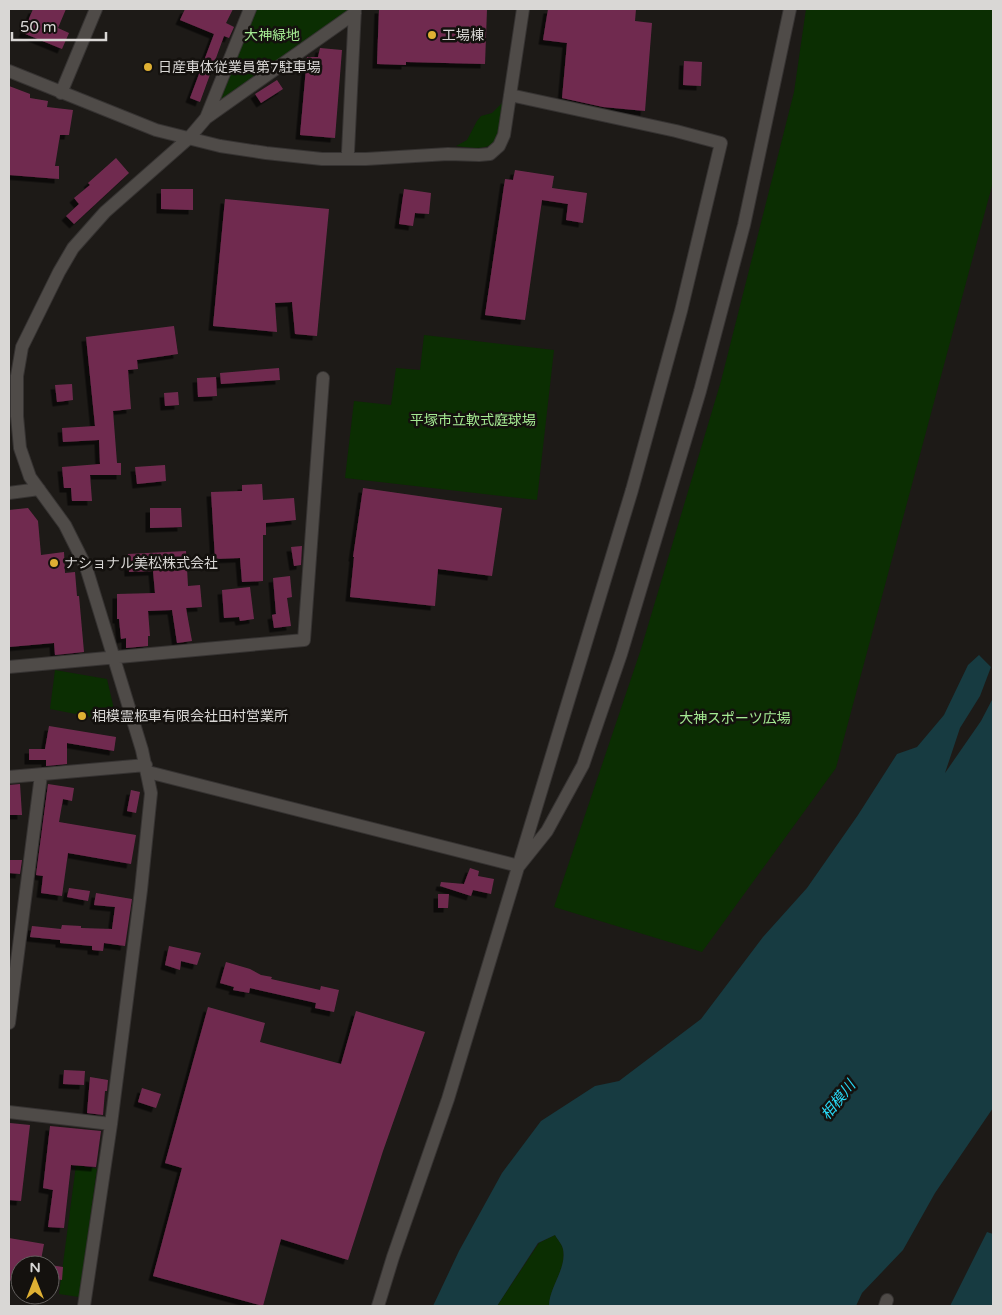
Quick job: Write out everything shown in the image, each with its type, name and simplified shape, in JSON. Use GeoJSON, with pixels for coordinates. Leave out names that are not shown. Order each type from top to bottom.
{"type":"FeatureCollection","features":[{"type":"Feature","properties":{"kind":"street"},"geometry":{"type":"LineString","coordinates":[[61,92],[96,9]]}},
{"type":"Feature","properties":{"kind":"street"},"geometry":{"type":"LineString","coordinates":[[209,116],[250,9]]}},
{"type":"Feature","properties":{"kind":"street"},"geometry":{"type":"LineString","coordinates":[[9,71],[156,130],[220,146],[322,159],[490,154],[499,146],[504,135],[523,9]]}},
{"type":"Feature","properties":{"kind":"street"},"geometry":{"type":"LineString","coordinates":[[519,866],[546,831],[583,765],[621,654],[700,391],[742,234],[790,9]]}},
{"type":"Feature","properties":{"kind":"street"},"geometry":{"type":"LineString","coordinates":[[84,1306],[111,1124],[151,794],[147,769],[86,567],[65,525],[30,477],[20,448],[17,416],[17,376],[22,347],[73,248],[104,212],[189,138],[209,116],[355,11]]}},
{"type":"Feature","properties":{"kind":"street"},"geometry":{"type":"LineString","coordinates":[[348,152],[355,11]]}},
{"type":"Feature","properties":{"kind":"street"},"geometry":{"type":"LineString","coordinates":[[378,1306],[393,1256],[438,1130],[632,490],[681,312],[721,143],[676,131],[510,95]]}},
{"type":"Feature","properties":{"kind":"street"},"geometry":{"type":"LineString","coordinates":[[9,667],[304,640],[323,378]]}},
{"type":"Feature","properties":{"kind":"street"},"geometry":{"type":"LineString","coordinates":[[9,493],[39,489]]}},
{"type":"Feature","properties":{"kind":"street"},"geometry":{"type":"LineString","coordinates":[[9,777],[147,769],[519,866]]}},
{"type":"Feature","properties":{"kind":"street"},"geometry":{"type":"LineString","coordinates":[[9,1023],[40,775]]}},
{"type":"Feature","properties":{"kind":"street"},"geometry":{"type":"LineString","coordinates":[[9,1112],[111,1124]]}},
{"type":"Feature","properties":{"kind":"green space","name":"大神緑地"},"geometry":{"type":"Polygon","coordinates":[[[255,9],[350,9],[214,110],[255,9]]]}},
{"type":"Feature","properties":{"kind":"green space","name":"大神スポーツ広場"},"geometry":{"type":"Polygon","coordinates":[[[806,9],[993,9],[993,182],[836,768],[702,952],[554,907],[641,649],[721,381],[794,92],[806,9]]]}},
{"type":"Feature","properties":{"kind":"green space"},"geometry":{"type":"Polygon","coordinates":[[[503,102],[500,127],[494,142],[482,148],[456,146],[467,140],[481,116],[492,113],[503,102]]]}},
{"type":"Feature","properties":{"kind":"green space","name":"平塚市立軟式庭球場"},"geometry":{"type":"Polygon","coordinates":[[[424,335],[554,350],[537,500],[345,478],[354,401],[391,405],[396,368],[420,370],[424,335]]]}},
{"type":"Feature","properties":{"kind":"green space"},"geometry":{"type":"Polygon","coordinates":[[[55,670],[107,679],[117,722],[50,709],[55,670]]]}},
{"type":"Feature","properties":{"kind":"green space"},"geometry":{"type":"Polygon","coordinates":[[[76,1165],[97,1169],[79,1297],[60,1294],[76,1165]]]}},
{"type":"Feature","properties":{"kind":"green space"},"geometry":{"type":"Polygon","coordinates":[[[555,1235],[562,1247],[564,1256],[549,1306],[497,1306],[539,1243],[555,1235]]]}},
{"type":"Feature","properties":{"kind":"water","name":"相模川"},"geometry":{"type":"Polygon","coordinates":[[[979,655],[991,667],[980,696],[960,728],[945,773],[981,721],[993,698],[993,1108],[935,1193],[903,1250],[862,1293],[856,1306],[549,1306],[564,1256],[562,1247],[555,1235],[538,1243],[497,1306],[433,1306],[459,1251],[502,1173],[541,1121],[595,1086],[619,1081],[701,1019],[763,937],[807,888],[858,815],[897,754],[917,747],[944,715],[968,665],[979,655]]]}},
{"type":"Feature","properties":{"kind":"water"},"geometry":{"type":"Polygon","coordinates":[[[987,1232],[993,1234],[993,1306],[950,1306],[987,1232]]]}},
{"type":"Feature","properties":{"kind":"building"},"geometry":{"type":"Polygon","coordinates":[[[33,9],[66,9],[58,28],[69,33],[62,49],[23,33],[33,9]]]}},
{"type":"Feature","properties":{"kind":"building"},"geometry":{"type":"Polygon","coordinates":[[[185,9],[233,9],[226,23],[234,27],[229,38],[224,36],[200,102],[190,98],[214,34],[180,20],[185,9]]]}},
{"type":"Feature","properties":{"kind":"building","name":"工場棟"},"geometry":{"type":"Polygon","coordinates":[[[379,9],[487,9],[485,64],[406,62],[406,65],[377,64],[379,9]]]}},
{"type":"Feature","properties":{"kind":"building"},"geometry":{"type":"Polygon","coordinates":[[[548,9],[636,9],[635,21],[652,23],[645,111],[603,107],[562,98],[567,43],[543,40],[548,9]]]}},
{"type":"Feature","properties":{"kind":"building"},"geometry":{"type":"Polygon","coordinates":[[[320,48],[342,50],[335,138],[300,135],[307,57],[318,57],[320,48]]]}},
{"type":"Feature","properties":{"kind":"building"},"geometry":{"type":"Polygon","coordinates":[[[684,61],[702,62],[701,86],[683,85],[684,61]]]}},
{"type":"Feature","properties":{"kind":"building"},"geometry":{"type":"Polygon","coordinates":[[[277,80],[283,89],[261,103],[255,94],[277,80]]]}},
{"type":"Feature","properties":{"kind":"building"},"geometry":{"type":"Polygon","coordinates":[[[9,86],[30,94],[30,98],[48,101],[47,107],[73,110],[69,135],[60,135],[55,166],[59,166],[59,179],[9,175],[9,86]]]}},
{"type":"Feature","properties":{"kind":"building"},"geometry":{"type":"Polygon","coordinates":[[[116,158],[129,173],[74,224],[66,216],[79,204],[74,198],[90,185],[88,183],[116,158]]]}},
{"type":"Feature","properties":{"kind":"building"},"geometry":{"type":"Polygon","coordinates":[[[515,170],[554,176],[552,188],[587,193],[583,223],[566,220],[568,204],[542,200],[525,320],[485,315],[505,179],[513,180],[515,170]]]}},
{"type":"Feature","properties":{"kind":"building"},"geometry":{"type":"Polygon","coordinates":[[[161,189],[193,189],[193,210],[161,209],[161,189]]]}},
{"type":"Feature","properties":{"kind":"building"},"geometry":{"type":"Polygon","coordinates":[[[404,189],[431,193],[429,214],[415,213],[413,226],[399,224],[404,189]]]}},
{"type":"Feature","properties":{"kind":"building"},"geometry":{"type":"Polygon","coordinates":[[[225,199],[329,209],[317,336],[295,334],[292,302],[275,303],[277,332],[213,326],[225,199]]]}},
{"type":"Feature","properties":{"kind":"building"},"geometry":{"type":"Polygon","coordinates":[[[174,326],[178,354],[137,360],[138,369],[128,370],[131,409],[113,411],[117,463],[121,463],[121,475],[90,475],[92,501],[72,501],[71,488],[64,488],[62,467],[100,464],[99,440],[63,442],[62,428],[95,426],[86,337],[174,326]]]}},
{"type":"Feature","properties":{"kind":"building"},"geometry":{"type":"Polygon","coordinates":[[[279,368],[280,380],[221,384],[220,373],[279,368]]]}},
{"type":"Feature","properties":{"kind":"building"},"geometry":{"type":"Polygon","coordinates":[[[216,377],[217,396],[198,397],[197,378],[216,377]]]}},
{"type":"Feature","properties":{"kind":"building"},"geometry":{"type":"Polygon","coordinates":[[[72,384],[73,400],[57,402],[55,385],[72,384]]]}},
{"type":"Feature","properties":{"kind":"building"},"geometry":{"type":"Polygon","coordinates":[[[178,392],[179,405],[165,406],[164,393],[178,392]]]}},
{"type":"Feature","properties":{"kind":"building"},"geometry":{"type":"Polygon","coordinates":[[[165,465],[166,481],[137,484],[135,467],[165,465]]]}},
{"type":"Feature","properties":{"kind":"building"},"geometry":{"type":"Polygon","coordinates":[[[262,484],[263,500],[294,498],[296,520],[266,523],[266,535],[263,535],[263,581],[242,582],[240,558],[215,559],[211,492],[242,491],[242,485],[262,484]]]}},
{"type":"Feature","properties":{"kind":"building"},"geometry":{"type":"Polygon","coordinates":[[[363,488],[502,508],[492,576],[438,569],[435,606],[350,597],[353,557],[363,488]]]}},
{"type":"Feature","properties":{"kind":"building"},"geometry":{"type":"Polygon","coordinates":[[[28,508],[38,521],[41,555],[64,552],[65,573],[75,572],[84,652],[55,655],[54,643],[9,647],[9,510],[28,508]]]}},
{"type":"Feature","properties":{"kind":"building"},"geometry":{"type":"Polygon","coordinates":[[[150,508],[181,508],[182,527],[150,528],[150,508]]]}},
{"type":"Feature","properties":{"kind":"building"},"geometry":{"type":"Polygon","coordinates":[[[302,546],[301,565],[294,566],[291,547],[302,546]]]}},
{"type":"Feature","properties":{"kind":"building"},"geometry":{"type":"Polygon","coordinates":[[[186,551],[188,586],[200,585],[202,607],[186,608],[192,641],[177,643],[172,610],[148,611],[150,636],[148,636],[148,646],[126,648],[126,638],[121,639],[119,619],[117,619],[117,594],[155,593],[153,571],[129,572],[128,554],[186,551]]]}},
{"type":"Feature","properties":{"kind":"building"},"geometry":{"type":"Polygon","coordinates":[[[290,576],[292,597],[287,598],[291,626],[274,628],[272,615],[276,614],[273,578],[290,576]]]}},
{"type":"Feature","properties":{"kind":"building"},"geometry":{"type":"Polygon","coordinates":[[[250,587],[254,619],[240,621],[239,617],[224,618],[222,590],[250,587]]]}},
{"type":"Feature","properties":{"kind":"building"},"geometry":{"type":"Polygon","coordinates":[[[49,726],[116,737],[114,751],[67,743],[67,764],[46,766],[46,760],[29,760],[29,749],[45,749],[49,726]]]}},
{"type":"Feature","properties":{"kind":"building"},"geometry":{"type":"Polygon","coordinates":[[[20,784],[22,815],[9,815],[9,785],[20,784]]]}},
{"type":"Feature","properties":{"kind":"building"},"geometry":{"type":"Polygon","coordinates":[[[48,784],[74,788],[72,801],[63,799],[59,822],[136,835],[131,864],[68,853],[62,896],[41,893],[43,876],[36,875],[48,784]]]}},
{"type":"Feature","properties":{"kind":"building"},"geometry":{"type":"Polygon","coordinates":[[[131,790],[140,792],[136,813],[127,811],[131,790]]]}},
{"type":"Feature","properties":{"kind":"building"},"geometry":{"type":"Polygon","coordinates":[[[9,860],[22,860],[20,874],[9,873],[9,860]]]}},
{"type":"Feature","properties":{"kind":"building"},"geometry":{"type":"Polygon","coordinates":[[[470,868],[479,871],[478,876],[494,879],[491,894],[473,890],[471,896],[440,886],[441,882],[464,884],[470,868]]]}},
{"type":"Feature","properties":{"kind":"building"},"geometry":{"type":"Polygon","coordinates":[[[69,888],[90,891],[88,901],[67,897],[69,888]]]}},
{"type":"Feature","properties":{"kind":"building"},"geometry":{"type":"Polygon","coordinates":[[[96,893],[132,899],[125,946],[104,943],[103,951],[92,950],[92,946],[60,943],[60,940],[30,937],[32,926],[61,929],[62,925],[112,929],[115,907],[94,905],[96,893]]]}},
{"type":"Feature","properties":{"kind":"building"},"geometry":{"type":"Polygon","coordinates":[[[438,894],[449,894],[448,908],[438,908],[438,894]]]}},
{"type":"Feature","properties":{"kind":"building"},"geometry":{"type":"Polygon","coordinates":[[[169,946],[201,953],[197,965],[181,961],[180,970],[165,965],[169,946]]]}},
{"type":"Feature","properties":{"kind":"building"},"geometry":{"type":"Polygon","coordinates":[[[226,962],[250,969],[261,975],[272,977],[271,979],[320,990],[321,986],[339,990],[334,1012],[315,1008],[316,1003],[250,988],[249,993],[233,990],[234,987],[220,983],[226,962]]]}},
{"type":"Feature","properties":{"kind":"building"},"geometry":{"type":"Polygon","coordinates":[[[208,1007],[265,1023],[260,1042],[341,1064],[356,1011],[425,1032],[383,1151],[348,1260],[281,1239],[263,1306],[153,1276],[182,1168],[165,1163],[208,1007]]]}},
{"type":"Feature","properties":{"kind":"building"},"geometry":{"type":"Polygon","coordinates":[[[64,1070],[85,1071],[84,1085],[63,1084],[64,1070]]]}},
{"type":"Feature","properties":{"kind":"building"},"geometry":{"type":"Polygon","coordinates":[[[90,1077],[108,1080],[103,1115],[87,1113],[90,1077]]]}},
{"type":"Feature","properties":{"kind":"building"},"geometry":{"type":"Polygon","coordinates":[[[142,1088],[161,1094],[156,1108],[138,1102],[142,1088]]]}},
{"type":"Feature","properties":{"kind":"building"},"geometry":{"type":"Polygon","coordinates":[[[10,1123],[30,1125],[21,1201],[9,1200],[10,1123]]]}},
{"type":"Feature","properties":{"kind":"building"},"geometry":{"type":"Polygon","coordinates":[[[50,1126],[101,1131],[96,1167],[71,1165],[64,1228],[48,1227],[53,1190],[43,1188],[50,1126]]]}},
{"type":"Feature","properties":{"kind":"building"},"geometry":{"type":"Polygon","coordinates":[[[9,1238],[44,1244],[42,1255],[10,1255],[9,1280],[9,1238]]]}},
{"type":"Feature","properties":{"kind":"building"},"geometry":{"type":"Polygon","coordinates":[[[60,1267],[63,1267],[62,1280],[60,1280],[60,1267]]]}},
{"type":"Feature","properties":{"kind":"place","name":"工場棟"},"geometry":{"type":"Point","coordinates":[432,35]}},
{"type":"Feature","properties":{"kind":"place","name":"日産車体従業員第7駐車場"},"geometry":{"type":"Point","coordinates":[148,67]}},
{"type":"Feature","properties":{"kind":"place","name":"ナショナル美松株式会社"},"geometry":{"type":"Point","coordinates":[54,563]}},
{"type":"Feature","properties":{"kind":"place","name":"相模霊柩車有限会社田村営業所"},"geometry":{"type":"Point","coordinates":[82,716]}}]}
